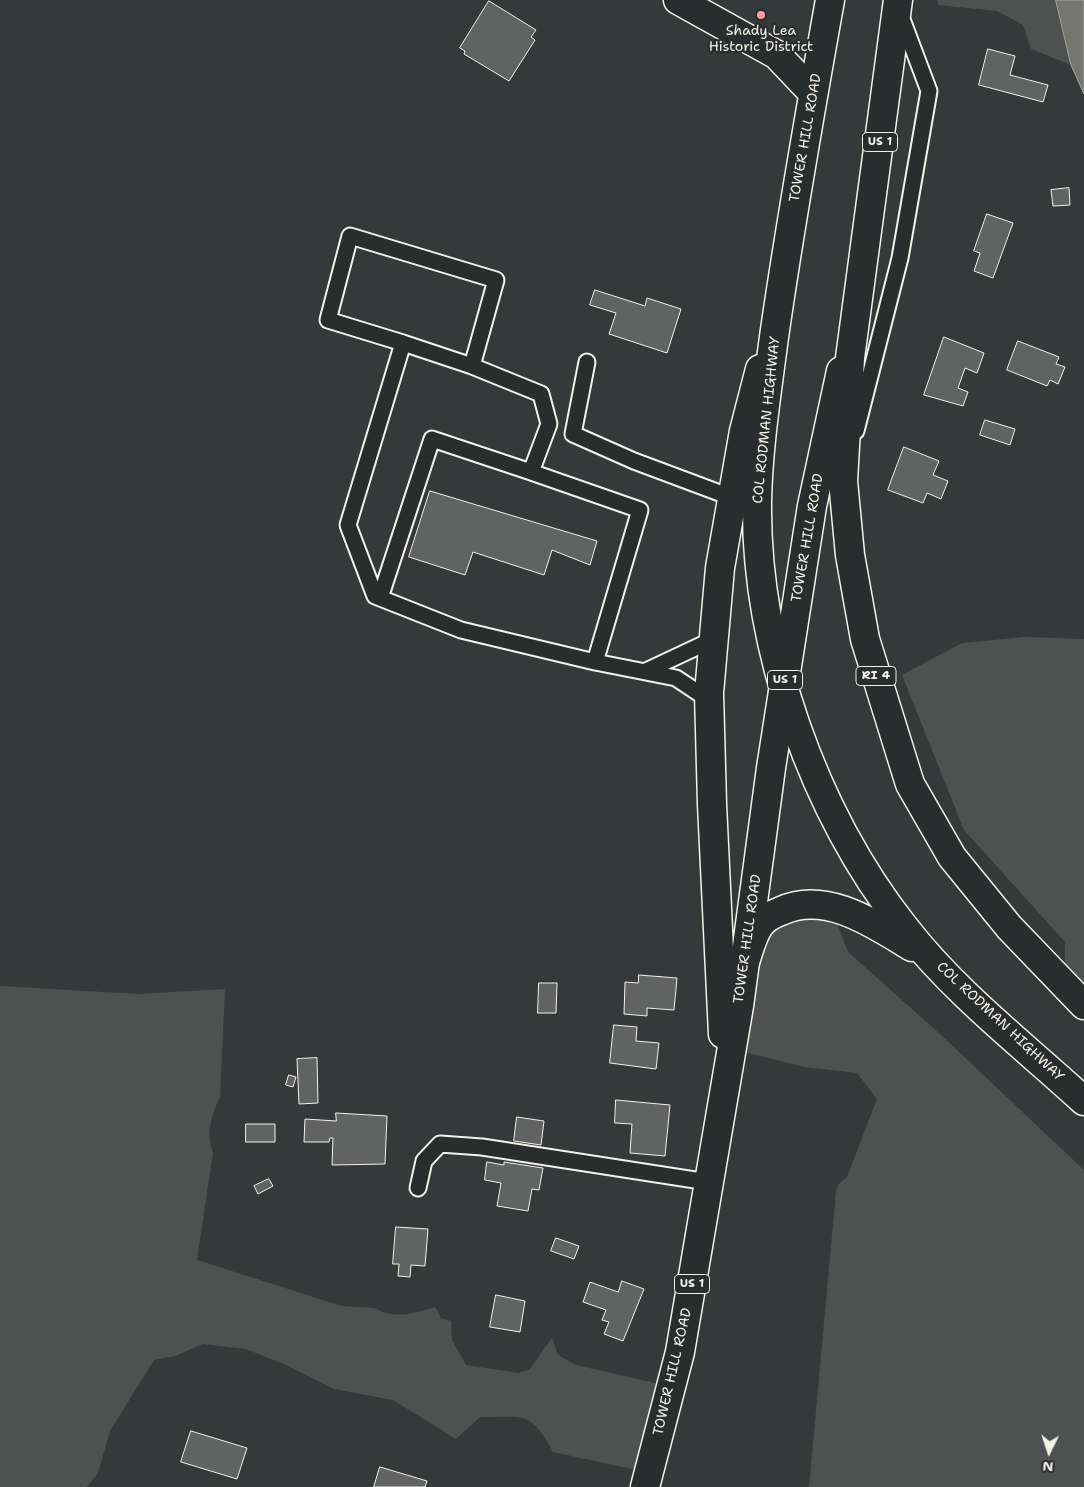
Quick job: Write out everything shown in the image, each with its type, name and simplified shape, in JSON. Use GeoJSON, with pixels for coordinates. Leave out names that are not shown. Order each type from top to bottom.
{"type":"FeatureCollection","features":[{"type":"Feature","properties":{"kind":"main road"},"geometry":{"type":"LineString","coordinates":[[678,0],[777,55],[813,93]]}},
{"type":"Feature","properties":{"kind":"main road","name":"TOWER HILL ROAD"},"geometry":{"type":"LineString","coordinates":[[726,1078],[712,804],[709,700],[720,568],[744,431],[781,291],[830,0]]}},
{"type":"Feature","properties":{"kind":"main road","name":"TOWER HILL ROAD"},"geometry":{"type":"LineString","coordinates":[[645,1487],[680,1352],[745,962],[771,768],[812,506],[860,285],[897,2]]}},
{"type":"Feature","properties":{"kind":"main road","name":"RI 4"},"geometry":{"type":"LineString","coordinates":[[860,285],[850,358],[843,481],[850,555],[865,639],[910,784],[952,857],[1009,927],[1084,1005]]}},
{"type":"Feature","properties":{"kind":"main road","name":"COL RODMAN HIGHWAY"},"geometry":{"type":"LineString","coordinates":[[781,291],[768,383],[758,501],[760,566],[769,626],[784,686],[803,744],[824,793],[863,871],[904,928],[955,985],[1084,1101]]}},
{"type":"Feature","properties":{"kind":"main road"},"geometry":{"type":"LineString","coordinates":[[745,962],[760,925],[766,919],[795,905],[820,903],[833,906],[882,928],[934,962]]}},
{"type":"Feature","properties":{"kind":"lane"},"geometry":{"type":"LineString","coordinates":[[843,481],[900,258],[929,91],[897,2]]}},
{"type":"Feature","properties":{"kind":"lane"},"geometry":{"type":"LineString","coordinates":[[472,366],[496,280],[350,236],[328,320],[472,366],[541,394],[549,424],[531,472]]}},
{"type":"Feature","properties":{"kind":"lane"},"geometry":{"type":"LineString","coordinates":[[403,343],[348,525],[375,596],[460,630],[595,662],[676,678],[709,700]]}},
{"type":"Feature","properties":{"kind":"lane"},"geometry":{"type":"LineString","coordinates":[[587,362],[573,434],[634,461],[733,498]]}},
{"type":"Feature","properties":{"kind":"lane"},"geometry":{"type":"LineString","coordinates":[[380,598],[432,439],[640,510],[595,662]]}},
{"type":"Feature","properties":{"kind":"lane"},"geometry":{"type":"LineString","coordinates":[[646,671],[714,639]]}},
{"type":"Feature","properties":{"kind":"lane"},"geometry":{"type":"LineString","coordinates":[[418,1188],[424,1161],[440,1144],[482,1147],[708,1182]]}},
{"type":"Feature","properties":{"kind":"shaded area"},"geometry":{"type":"Polygon","coordinates":[[[938,0],[1056,0],[1071,65],[1031,49],[1023,25],[997,11],[938,5],[938,0]]]}},
{"type":"Feature","properties":{"kind":"shaded area"},"geometry":{"type":"Polygon","coordinates":[[[1056,0],[1084,0],[1084,94],[1071,65],[1056,0]]]}},
{"type":"Feature","properties":{"kind":"shaded area"},"geometry":{"type":"Polygon","coordinates":[[[1025,637],[1084,639],[1084,1007],[1065,987],[1065,942],[964,830],[902,675],[962,643],[1025,637]]]}},
{"type":"Feature","properties":{"kind":"shaded area"},"geometry":{"type":"Polygon","coordinates":[[[832,910],[848,952],[940,1034],[1084,1170],[1084,1487],[809,1487],[836,1191],[838,1185],[847,1177],[877,1099],[857,1073],[804,1067],[717,1045],[763,916],[832,910]]]}},
{"type":"Feature","properties":{"kind":"shaded area"},"geometry":{"type":"Polygon","coordinates":[[[0,986],[138,994],[225,989],[220,1097],[210,1124],[213,1152],[197,1260],[342,1306],[375,1308],[382,1312],[397,1315],[435,1307],[441,1318],[451,1321],[452,1340],[466,1365],[518,1373],[529,1370],[552,1338],[558,1355],[576,1365],[664,1385],[641,1471],[553,1452],[545,1438],[531,1422],[517,1417],[480,1417],[456,1439],[393,1400],[334,1389],[286,1365],[246,1349],[203,1344],[175,1356],[154,1360],[110,1431],[98,1473],[87,1487],[0,1487],[0,986]]]}},
{"type":"Feature","properties":{"kind":"building"},"geometry":{"type":"Polygon","coordinates":[[[489,1],[536,30],[531,37],[535,40],[509,81],[464,54],[465,51],[460,48],[489,1]]]}},
{"type":"Feature","properties":{"kind":"building"},"geometry":{"type":"Polygon","coordinates":[[[988,49],[1015,56],[1010,75],[1048,85],[1043,102],[979,85],[988,49]]]}},
{"type":"Feature","properties":{"kind":"building"},"geometry":{"type":"Polygon","coordinates":[[[1069,188],[1070,205],[1053,206],[1051,190],[1069,188]]]}},
{"type":"Feature","properties":{"kind":"building"},"geometry":{"type":"Polygon","coordinates":[[[987,214],[1013,223],[993,278],[974,271],[980,253],[974,251],[987,214]]]}},
{"type":"Feature","properties":{"kind":"building"},"geometry":{"type":"Polygon","coordinates":[[[595,290],[645,306],[647,298],[681,309],[667,353],[609,334],[616,313],[590,305],[595,290]]]}},
{"type":"Feature","properties":{"kind":"building"},"geometry":{"type":"Polygon","coordinates":[[[944,337],[984,353],[977,373],[965,368],[958,388],[968,392],[963,406],[924,395],[944,337]]]}},
{"type":"Feature","properties":{"kind":"building"},"geometry":{"type":"Polygon","coordinates":[[[1018,341],[1059,357],[1056,364],[1065,367],[1058,384],[1050,380],[1047,386],[1007,370],[1018,341]]]}},
{"type":"Feature","properties":{"kind":"building"},"geometry":{"type":"Polygon","coordinates":[[[985,420],[1015,429],[1010,445],[980,435],[985,420]]]}},
{"type":"Feature","properties":{"kind":"building"},"geometry":{"type":"Polygon","coordinates":[[[904,447],[939,461],[933,475],[948,481],[941,499],[927,493],[923,503],[888,490],[904,447]]]}},
{"type":"Feature","properties":{"kind":"building"},"geometry":{"type":"Polygon","coordinates":[[[430,491],[597,541],[590,565],[552,550],[544,575],[473,552],[465,575],[409,557],[430,491]]]}},
{"type":"Feature","properties":{"kind":"building"},"geometry":{"type":"Polygon","coordinates":[[[639,975],[677,978],[674,1010],[647,1008],[647,1016],[624,1014],[625,982],[638,983],[639,975]]]}},
{"type":"Feature","properties":{"kind":"building"},"geometry":{"type":"Polygon","coordinates":[[[539,983],[557,983],[556,1013],[538,1013],[539,983]]]}},
{"type":"Feature","properties":{"kind":"building"},"geometry":{"type":"Polygon","coordinates":[[[614,1025],[637,1027],[636,1041],[659,1043],[656,1069],[610,1063],[614,1025]]]}},
{"type":"Feature","properties":{"kind":"building"},"geometry":{"type":"Polygon","coordinates":[[[317,1058],[318,1103],[299,1104],[297,1059],[317,1058]]]}},
{"type":"Feature","properties":{"kind":"building"},"geometry":{"type":"Polygon","coordinates":[[[289,1075],[296,1077],[293,1087],[286,1085],[289,1075]]]}},
{"type":"Feature","properties":{"kind":"building"},"geometry":{"type":"Polygon","coordinates":[[[616,1100],[670,1105],[665,1156],[630,1153],[632,1124],[615,1123],[616,1100]]]}},
{"type":"Feature","properties":{"kind":"building"},"geometry":{"type":"Polygon","coordinates":[[[336,1113],[387,1116],[385,1164],[332,1165],[333,1138],[330,1138],[329,1142],[304,1142],[305,1119],[336,1121],[336,1113]]]}},
{"type":"Feature","properties":{"kind":"building"},"geometry":{"type":"Polygon","coordinates":[[[517,1117],[544,1121],[541,1145],[514,1141],[517,1117]]]}},
{"type":"Feature","properties":{"kind":"building"},"geometry":{"type":"Polygon","coordinates":[[[246,1124],[275,1124],[275,1142],[246,1142],[246,1124]]]}},
{"type":"Feature","properties":{"kind":"building"},"geometry":{"type":"Polygon","coordinates":[[[487,1162],[504,1165],[504,1162],[543,1168],[539,1190],[532,1189],[528,1211],[497,1206],[501,1183],[485,1180],[487,1162]]]}},
{"type":"Feature","properties":{"kind":"building"},"geometry":{"type":"Polygon","coordinates":[[[269,1179],[273,1186],[258,1194],[254,1186],[269,1179]]]}},
{"type":"Feature","properties":{"kind":"building"},"geometry":{"type":"Polygon","coordinates":[[[396,1227],[428,1229],[425,1266],[411,1265],[410,1277],[398,1276],[399,1264],[393,1264],[396,1227]]]}},
{"type":"Feature","properties":{"kind":"building"},"geometry":{"type":"Polygon","coordinates":[[[556,1238],[579,1246],[574,1259],[551,1251],[556,1238]]]}},
{"type":"Feature","properties":{"kind":"building"},"geometry":{"type":"Polygon","coordinates":[[[622,1281],[644,1289],[623,1341],[604,1334],[609,1322],[602,1320],[606,1310],[583,1302],[590,1282],[618,1292],[622,1281]]]}},
{"type":"Feature","properties":{"kind":"building"},"geometry":{"type":"Polygon","coordinates":[[[496,1295],[525,1301],[520,1332],[490,1327],[496,1295]]]}},
{"type":"Feature","properties":{"kind":"building"},"geometry":{"type":"Polygon","coordinates":[[[191,1431],[247,1448],[237,1479],[181,1462],[191,1431]]]}},
{"type":"Feature","properties":{"kind":"building"},"geometry":{"type":"Polygon","coordinates":[[[380,1467],[427,1481],[425,1487],[374,1487],[380,1467]]]}},
{"type":"Feature","properties":{"kind":"place","name":"Shady Lea Historic District"},"geometry":{"type":"Point","coordinates":[761,15]}}]}
